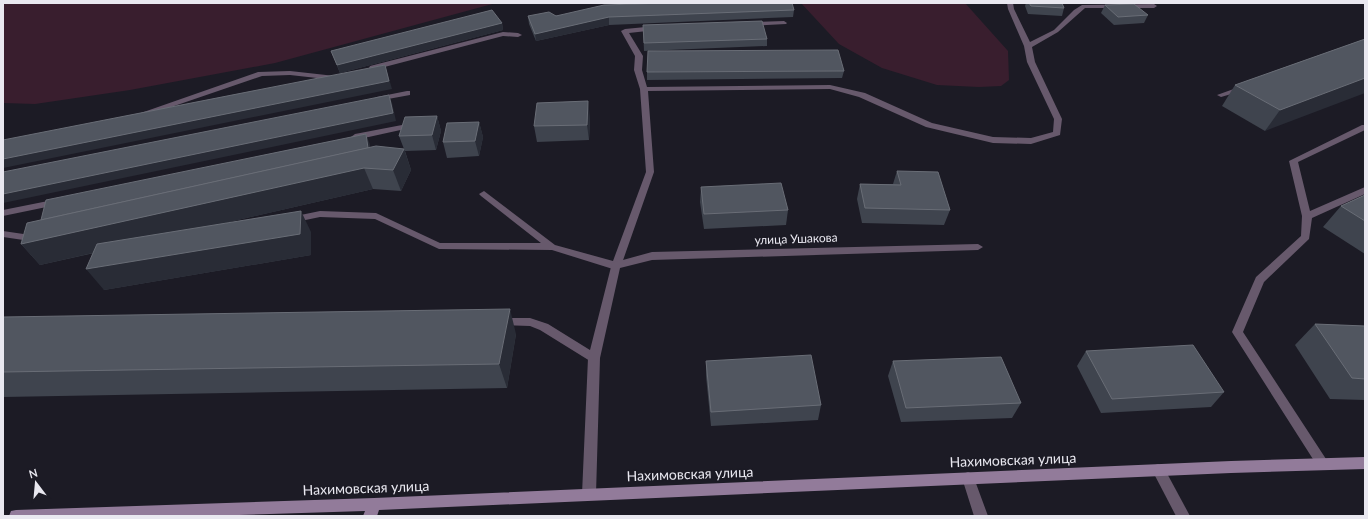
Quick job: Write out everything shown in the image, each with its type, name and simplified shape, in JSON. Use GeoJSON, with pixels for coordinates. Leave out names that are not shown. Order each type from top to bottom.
{"type":"FeatureCollection","features":[{"type":"Feature","properties":{"kind":"main road","name":"Нахимовская улица"},"geometry":{"type":"LineString","coordinates":[[16,516],[372,510],[589,494],[1322,463],[1365,463]]}},
{"type":"Feature","properties":{"kind":"street"},"geometry":{"type":"LineString","coordinates":[[644,89],[830,87],[862,95],[929,125],[993,140],[1031,141],[1057,134],[1058,119],[1031,62],[1028,46],[1011,6],[1005,3]]}},
{"type":"Feature","properties":{"kind":"street"},"geometry":{"type":"LineString","coordinates":[[1028,46],[1056,31],[1071,18],[1078,8],[1084,6],[1154,6]]}},
{"type":"Feature","properties":{"kind":"street"},"geometry":{"type":"LineString","coordinates":[[744,24],[784,23]]}},
{"type":"Feature","properties":{"kind":"street"},"geometry":{"type":"LineString","coordinates":[[589,494],[594,358],[616,266],[650,172],[644,89],[638,70],[642,55],[625,31],[666,27]]}},
{"type":"Feature","properties":{"kind":"street"},"geometry":{"type":"LineString","coordinates":[[362,71],[503,34],[518,35]]}},
{"type":"Feature","properties":{"kind":"street"},"geometry":{"type":"LineString","coordinates":[[134,117],[261,74],[282,72],[323,78],[341,77]]}},
{"type":"Feature","properties":{"kind":"street"},"geometry":{"type":"LineString","coordinates":[[1221,95],[1250,85]]}},
{"type":"Feature","properties":{"kind":"street"},"geometry":{"type":"LineString","coordinates":[[369,100],[408,92]]}},
{"type":"Feature","properties":{"kind":"street"},"geometry":{"type":"LineString","coordinates":[[347,139],[402,127]]}},
{"type":"Feature","properties":{"kind":"street"},"geometry":{"type":"LineString","coordinates":[[1322,463],[1237,332],[1260,280],[1306,237],[1307,216],[1293,161],[1365,127]]}},
{"type":"Feature","properties":{"kind":"street"},"geometry":{"type":"LineString","coordinates":[[1307,216],[1365,190]]}},
{"type":"Feature","properties":{"kind":"street"},"geometry":{"type":"LineString","coordinates":[[484,194],[552,247]]}},
{"type":"Feature","properties":{"kind":"street"},"geometry":{"type":"LineString","coordinates":[[3,213],[66,200]]}},
{"type":"Feature","properties":{"kind":"street"},"geometry":{"type":"LineString","coordinates":[[282,222],[320,214],[376,216],[439,246],[552,247],[616,266]]}},
{"type":"Feature","properties":{"kind":"street"},"geometry":{"type":"LineString","coordinates":[[3,234],[41,239],[48,238]]}},
{"type":"Feature","properties":{"kind":"street","name":"улица Ушакова"},"geometry":{"type":"LineString","coordinates":[[616,266],[652,256],[978,247]]}},
{"type":"Feature","properties":{"kind":"street"},"geometry":{"type":"LineString","coordinates":[[491,322],[530,322],[544,327],[594,358]]}},
{"type":"Feature","properties":{"kind":"street"},"geometry":{"type":"LineString","coordinates":[[1158,470],[1184,516]]}},
{"type":"Feature","properties":{"kind":"street"},"geometry":{"type":"LineString","coordinates":[[968,478],[981,516]]}},
{"type":"Feature","properties":{"kind":"shaded area"},"geometry":{"type":"Polygon","coordinates":[[[3,3],[496,3],[275,63],[130,90],[35,104],[3,103],[3,3]]]}},
{"type":"Feature","properties":{"kind":"shaded area"},"geometry":{"type":"Polygon","coordinates":[[[801,3],[965,3],[1008,51],[1009,80],[1001,86],[979,87],[937,85],[882,68],[839,44],[801,3]]]}},
{"type":"Feature","properties":{"kind":"building"},"geometry":{"type":"Polygon","coordinates":[[[665,3],[792,3],[794,10],[609,17],[535,34],[528,16],[549,12],[556,16],[604,5],[665,3]]]}},
{"type":"Feature","properties":{"kind":"building"},"geometry":{"type":"Polygon","coordinates":[[[1029,3],[1062,3],[1064,8],[1031,6],[1029,3]]]}},
{"type":"Feature","properties":{"kind":"building"},"geometry":{"type":"Polygon","coordinates":[[[1134,4],[1148,15],[1118,17],[1105,5],[1134,4]]]}},
{"type":"Feature","properties":{"kind":"building"},"geometry":{"type":"Polygon","coordinates":[[[492,10],[502,23],[337,65],[331,51],[492,10]]]}},
{"type":"Feature","properties":{"kind":"building"},"geometry":{"type":"Polygon","coordinates":[[[762,21],[767,39],[644,43],[643,25],[762,21]]]}},
{"type":"Feature","properties":{"kind":"building"},"geometry":{"type":"Polygon","coordinates":[[[1365,39],[1365,78],[1280,110],[1235,85],[1365,39]]]}},
{"type":"Feature","properties":{"kind":"building"},"geometry":{"type":"Polygon","coordinates":[[[838,50],[844,71],[647,72],[648,51],[838,50]]]}},
{"type":"Feature","properties":{"kind":"building"},"geometry":{"type":"Polygon","coordinates":[[[385,65],[389,81],[3,159],[3,140],[385,65]]]}},
{"type":"Feature","properties":{"kind":"building"},"geometry":{"type":"Polygon","coordinates":[[[389,95],[393,113],[3,194],[3,172],[389,95]]]}},
{"type":"Feature","properties":{"kind":"building"},"geometry":{"type":"Polygon","coordinates":[[[588,101],[587,125],[534,126],[537,103],[588,101]]]}},
{"type":"Feature","properties":{"kind":"building"},"geometry":{"type":"Polygon","coordinates":[[[437,116],[432,135],[399,136],[405,117],[437,116]]]}},
{"type":"Feature","properties":{"kind":"building"},"geometry":{"type":"Polygon","coordinates":[[[479,122],[475,141],[443,142],[447,123],[479,122]]]}},
{"type":"Feature","properties":{"kind":"building"},"geometry":{"type":"Polygon","coordinates":[[[366,134],[368,148],[41,220],[46,200],[366,134]]]}},
{"type":"Feature","properties":{"kind":"building"},"geometry":{"type":"Polygon","coordinates":[[[376,146],[404,149],[393,170],[364,168],[21,244],[27,223],[376,146]]]}},
{"type":"Feature","properties":{"kind":"building"},"geometry":{"type":"Polygon","coordinates":[[[897,171],[938,172],[950,210],[865,208],[860,184],[901,185],[897,171]]]}},
{"type":"Feature","properties":{"kind":"building"},"geometry":{"type":"Polygon","coordinates":[[[781,183],[788,210],[704,214],[701,187],[781,183]]]}},
{"type":"Feature","properties":{"kind":"building"},"geometry":{"type":"Polygon","coordinates":[[[1365,195],[1365,221],[1341,206],[1365,195]]]}},
{"type":"Feature","properties":{"kind":"building"},"geometry":{"type":"Polygon","coordinates":[[[301,211],[300,234],[86,269],[97,244],[301,211]]]}},
{"type":"Feature","properties":{"kind":"building"},"geometry":{"type":"Polygon","coordinates":[[[510,309],[499,364],[3,372],[3,317],[510,309]]]}},
{"type":"Feature","properties":{"kind":"building"},"geometry":{"type":"Polygon","coordinates":[[[1315,324],[1365,326],[1365,379],[1352,378],[1315,324]]]}},
{"type":"Feature","properties":{"kind":"building"},"geometry":{"type":"Polygon","coordinates":[[[1193,345],[1224,392],[1112,399],[1086,351],[1193,345]]]}},
{"type":"Feature","properties":{"kind":"building"},"geometry":{"type":"Polygon","coordinates":[[[811,355],[821,405],[711,412],[706,361],[811,355]]]}},
{"type":"Feature","properties":{"kind":"building"},"geometry":{"type":"Polygon","coordinates":[[[1001,357],[1021,403],[906,408],[893,361],[1001,357]]]}}]}
